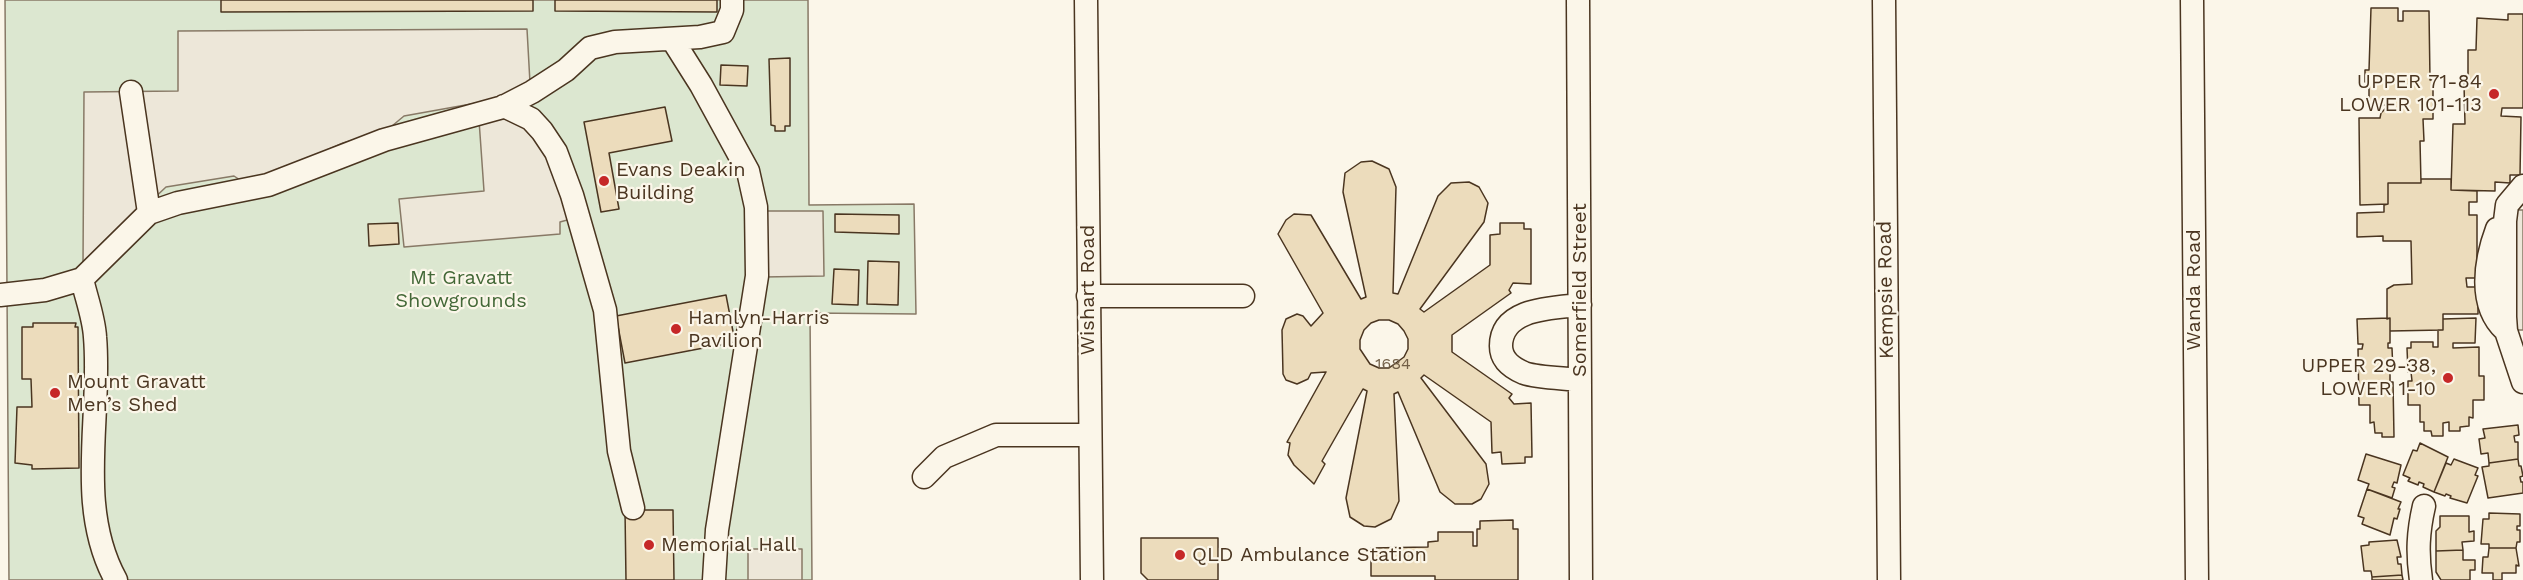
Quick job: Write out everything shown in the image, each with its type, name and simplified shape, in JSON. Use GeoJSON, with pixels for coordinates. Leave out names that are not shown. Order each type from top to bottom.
{"type":"FeatureCollection","features":[{"type":"Feature","properties":{"kind":"street"},"geometry":{"type":"LineString","coordinates":[[0,295],[45,290],[82,279],[149,213],[178,203],[268,185],[384,141],[504,106],[532,92],[566,70],[590,48],[615,42],[700,37],[723,32],[732,10],[732,0]]}},
{"type":"Feature","properties":{"kind":"street","name":"Wishart Road"},"geometry":{"type":"LineString","coordinates":[[1086,0],[1092,580]]}},
{"type":"Feature","properties":{"kind":"street","name":"Somerfield Street"},"geometry":{"type":"LineString","coordinates":[[1578,0],[1581,580]]}},
{"type":"Feature","properties":{"kind":"street","name":"Kempsie Road"},"geometry":{"type":"LineString","coordinates":[[1884,0],[1889,580]]}},
{"type":"Feature","properties":{"kind":"street","name":"Wanda Road"},"geometry":{"type":"LineString","coordinates":[[2192,0],[2197,580]]}},
{"type":"Feature","properties":{"kind":"street"},"geometry":{"type":"LineString","coordinates":[[672,39],[701,85],[748,171],[756,207],[757,276],[717,530],[714,580]]}},
{"type":"Feature","properties":{"kind":"street"},"geometry":{"type":"LineString","coordinates":[[130,92],[149,213]]}},
{"type":"Feature","properties":{"kind":"street"},"geometry":{"type":"LineString","coordinates":[[504,106],[531,118],[542,130],[556,152],[572,195],[605,310],[619,451],[633,508]]}},
{"type":"Feature","properties":{"kind":"street"},"geometry":{"type":"LineString","coordinates":[[2523,186],[2507,205],[2505,220],[2506,331],[2523,380]]}},
{"type":"Feature","properties":{"kind":"street"},"geometry":{"type":"LineString","coordinates":[[82,279],[95,335],[94,505],[99,541],[116,580]]}},
{"type":"Feature","properties":{"kind":"street"},"geometry":{"type":"LineString","coordinates":[[1088,296],[1243,296]]}},
{"type":"Feature","properties":{"kind":"street"},"geometry":{"type":"LineString","coordinates":[[1580,305],[1542,309],[1521,316],[1506,325],[1501,339],[1501,352],[1509,366],[1526,374],[1580,380]]}},
{"type":"Feature","properties":{"kind":"street"},"geometry":{"type":"LineString","coordinates":[[924,477],[945,457],[996,435],[1090,435]]}},
{"type":"Feature","properties":{"kind":"street"},"geometry":{"type":"LineString","coordinates":[[2421,580],[2418,533],[2424,506]]}},
{"type":"Feature","properties":{"kind":"green space","name":"Mt Gravatt Showgrounds"},"geometry":{"type":"Polygon","coordinates":[[[5,0],[808,0],[809,205],[914,204],[916,314],[810,313],[812,580],[9,580],[5,0]]]}},
{"type":"Feature","properties":{"kind":"shaded area"},"geometry":{"type":"Polygon","coordinates":[[[527,29],[530,83],[499,99],[404,116],[386,131],[343,143],[272,175],[240,180],[234,176],[166,187],[83,265],[84,92],[178,91],[178,31],[527,29]]]}},
{"type":"Feature","properties":{"kind":"shaded area"},"geometry":{"type":"Polygon","coordinates":[[[479,120],[541,120],[585,215],[560,222],[560,234],[404,247],[399,199],[484,191],[479,120]]]}},
{"type":"Feature","properties":{"kind":"shaded area"},"geometry":{"type":"Polygon","coordinates":[[[2514,210],[2523,210],[2523,330],[2515,330],[2514,210]]]}},
{"type":"Feature","properties":{"kind":"shaded area"},"geometry":{"type":"Polygon","coordinates":[[[763,211],[823,211],[824,276],[763,277],[763,211]]]}},
{"type":"Feature","properties":{"kind":"shaded area"},"geometry":{"type":"Polygon","coordinates":[[[748,549],[802,549],[802,580],[748,580],[748,549]]]}},
{"type":"Feature","properties":{"kind":"building"},"geometry":{"type":"Polygon","coordinates":[[[221,0],[533,0],[533,11],[221,12],[221,0]]]}},
{"type":"Feature","properties":{"kind":"building"},"geometry":{"type":"Polygon","coordinates":[[[555,0],[717,0],[717,12],[555,11],[555,0]]]}},
{"type":"Feature","properties":{"kind":"building"},"geometry":{"type":"Polygon","coordinates":[[[2371,8],[2398,8],[2398,21],[2403,21],[2403,11],[2429,11],[2433,119],[2423,119],[2424,141],[2420,141],[2421,183],[2388,183],[2388,204],[2360,205],[2359,118],[2380,118],[2381,113],[2387,107],[2387,105],[2369,105],[2369,82],[2365,82],[2365,70],[2369,70],[2371,8]]]}},
{"type":"Feature","properties":{"kind":"building","name":"UPPER 71-84 LOWER 101-113"},"geometry":{"type":"Polygon","coordinates":[[[2508,14],[2523,14],[2523,108],[2502,108],[2501,116],[2521,117],[2520,175],[2510,175],[2510,183],[2495,182],[2495,191],[2451,190],[2453,124],[2465,124],[2464,84],[2468,82],[2468,50],[2476,50],[2477,18],[2508,20],[2508,14]]]}},
{"type":"Feature","properties":{"kind":"building"},"geometry":{"type":"Polygon","coordinates":[[[790,58],[790,126],[785,126],[785,131],[775,131],[775,126],[771,125],[769,59],[790,58]]]}},
{"type":"Feature","properties":{"kind":"building"},"geometry":{"type":"Polygon","coordinates":[[[721,65],[748,66],[747,86],[720,85],[721,65]]]}},
{"type":"Feature","properties":{"kind":"building","name":"Evans Deakin Building"},"geometry":{"type":"Polygon","coordinates":[[[665,107],[672,141],[609,153],[619,209],[601,212],[584,122],[665,107]]]}},
{"type":"Feature","properties":{"kind":"building"},"geometry":{"type":"Polygon","coordinates":[[[1372,161],[1389,169],[1396,187],[1393,293],[1398,294],[1438,196],[1451,183],[1469,182],[1479,187],[1488,203],[1484,222],[1420,309],[1424,312],[1490,265],[1490,235],[1500,234],[1500,223],[1524,223],[1524,229],[1531,229],[1531,284],[1513,283],[1509,290],[1511,293],[1452,335],[1452,352],[1512,394],[1509,398],[1514,404],[1531,403],[1532,457],[1525,457],[1525,463],[1502,464],[1501,452],[1492,453],[1491,422],[1424,375],[1421,378],[1486,464],[1489,484],[1481,499],[1472,504],[1455,504],[1440,492],[1398,392],[1394,394],[1399,501],[1391,519],[1375,527],[1364,526],[1350,517],[1346,498],[1367,391],[1363,389],[1322,461],[1325,464],[1314,484],[1294,465],[1288,455],[1290,443],[1287,442],[1326,372],[1311,373],[1308,379],[1297,384],[1286,380],[1283,374],[1282,330],[1286,319],[1297,314],[1303,316],[1311,326],[1323,313],[1278,234],[1286,220],[1294,214],[1311,215],[1361,299],[1366,297],[1343,192],[1345,173],[1361,162],[1372,161]],[[1389,320],[1371,323],[1364,330],[1360,340],[1360,349],[1370,364],[1379,368],[1389,368],[1404,357],[1408,349],[1408,339],[1404,331],[1398,324],[1389,320]]]}},
{"type":"Feature","properties":{"kind":"building"},"geometry":{"type":"Polygon","coordinates":[[[2421,179],[2451,179],[2451,190],[2477,191],[2477,202],[2469,202],[2469,215],[2477,215],[2477,278],[2466,278],[2467,287],[2478,287],[2478,314],[2443,314],[2443,330],[2390,331],[2390,318],[2387,319],[2387,289],[2394,285],[2412,284],[2411,241],[2383,241],[2383,236],[2357,237],[2357,213],[2384,212],[2384,205],[2388,204],[2388,183],[2421,183],[2421,179]]]}},
{"type":"Feature","properties":{"kind":"building"},"geometry":{"type":"Polygon","coordinates":[[[835,214],[899,215],[899,234],[835,232],[835,214]]]}},
{"type":"Feature","properties":{"kind":"building"},"geometry":{"type":"Polygon","coordinates":[[[398,223],[399,244],[369,246],[368,224],[398,223]]]}},
{"type":"Feature","properties":{"kind":"building"},"geometry":{"type":"Polygon","coordinates":[[[868,261],[899,262],[898,305],[867,304],[868,261]]]}},
{"type":"Feature","properties":{"kind":"building"},"geometry":{"type":"Polygon","coordinates":[[[834,269],[859,270],[858,305],[832,304],[834,269]]]}},
{"type":"Feature","properties":{"kind":"building","name":"Hamlyn-Harris Pavilion"},"geometry":{"type":"Polygon","coordinates":[[[726,295],[735,342],[625,363],[616,316],[726,295]]]}},
{"type":"Feature","properties":{"kind":"building"},"geometry":{"type":"Polygon","coordinates":[[[2390,318],[2388,348],[2392,348],[2393,372],[2390,372],[2390,382],[2393,382],[2394,437],[2382,437],[2382,433],[2375,433],[2374,422],[2370,423],[2370,405],[2359,405],[2358,349],[2362,349],[2363,344],[2358,344],[2357,319],[2390,318]]]}},
{"type":"Feature","properties":{"kind":"building","name":"UPPER 29-38, LOWER 1-10"},"geometry":{"type":"Polygon","coordinates":[[[2476,318],[2475,343],[2453,343],[2453,348],[2479,347],[2479,376],[2484,376],[2484,400],[2473,400],[2473,418],[2469,417],[2469,426],[2460,427],[2460,431],[2449,431],[2449,422],[2443,423],[2443,436],[2432,436],[2431,431],[2424,431],[2424,422],[2420,422],[2420,405],[2408,405],[2408,381],[2412,381],[2411,372],[2408,372],[2407,348],[2411,348],[2411,342],[2433,342],[2433,347],[2438,347],[2438,330],[2443,330],[2443,319],[2476,318]]]}},
{"type":"Feature","properties":{"kind":"building","name":"Mount Gravatt Men’s Shed"},"geometry":{"type":"Polygon","coordinates":[[[33,323],[76,323],[75,327],[78,327],[79,468],[32,469],[32,465],[15,463],[17,407],[32,407],[31,379],[22,379],[22,327],[33,327],[33,323]]]}},
{"type":"Feature","properties":{"kind":"building"},"geometry":{"type":"Polygon","coordinates":[[[2518,425],[2519,435],[2514,436],[2515,442],[2518,442],[2518,459],[2489,463],[2488,453],[2481,454],[2479,439],[2485,438],[2483,429],[2518,425]]]}},
{"type":"Feature","properties":{"kind":"building"},"geometry":{"type":"Polygon","coordinates":[[[2420,443],[2448,457],[2434,492],[2423,487],[2424,484],[2419,482],[2418,485],[2408,481],[2410,478],[2403,475],[2413,450],[2417,451],[2420,443]]]}},
{"type":"Feature","properties":{"kind":"building"},"geometry":{"type":"Polygon","coordinates":[[[2366,454],[2401,465],[2397,483],[2394,482],[2392,487],[2395,488],[2392,498],[2367,489],[2369,484],[2358,480],[2366,454]]]}},
{"type":"Feature","properties":{"kind":"building"},"geometry":{"type":"Polygon","coordinates":[[[2454,459],[2478,468],[2475,475],[2478,476],[2467,503],[2450,498],[2451,496],[2446,494],[2445,496],[2434,492],[2446,463],[2451,465],[2454,459]]]}},
{"type":"Feature","properties":{"kind":"building"},"geometry":{"type":"Polygon","coordinates":[[[2518,459],[2523,476],[2520,477],[2523,482],[2523,493],[2488,498],[2482,467],[2489,466],[2489,463],[2518,459]]]}},
{"type":"Feature","properties":{"kind":"building"},"geometry":{"type":"Polygon","coordinates":[[[2367,489],[2401,502],[2390,535],[2362,524],[2364,518],[2358,516],[2367,489]]]}},
{"type":"Feature","properties":{"kind":"building","name":"Memorial Hall"},"geometry":{"type":"Polygon","coordinates":[[[625,510],[673,510],[674,580],[626,580],[625,510]]]}},
{"type":"Feature","properties":{"kind":"building"},"geometry":{"type":"Polygon","coordinates":[[[2489,513],[2520,514],[2520,526],[2517,526],[2517,530],[2520,530],[2520,542],[2517,542],[2516,548],[2489,548],[2489,544],[2481,544],[2483,519],[2489,519],[2489,513]]]}},
{"type":"Feature","properties":{"kind":"building"},"geometry":{"type":"Polygon","coordinates":[[[2440,516],[2469,516],[2469,532],[2474,531],[2474,541],[2462,542],[2463,550],[2436,551],[2436,531],[2440,527],[2440,516]]]}},
{"type":"Feature","properties":{"kind":"building"},"geometry":{"type":"Polygon","coordinates":[[[1513,520],[1513,529],[1518,529],[1518,580],[1435,580],[1435,576],[1371,576],[1371,548],[1428,547],[1428,542],[1438,541],[1438,532],[1473,532],[1473,546],[1477,546],[1477,529],[1480,529],[1480,521],[1513,520]]]}},
{"type":"Feature","properties":{"kind":"building","name":"QLD Ambulance Station"},"geometry":{"type":"Polygon","coordinates":[[[1141,538],[1218,538],[1218,580],[1148,580],[1141,573],[1141,538]]]}},
{"type":"Feature","properties":{"kind":"building"},"geometry":{"type":"Polygon","coordinates":[[[2397,540],[2401,557],[2397,557],[2398,564],[2401,564],[2402,575],[2372,577],[2371,571],[2364,571],[2361,546],[2369,545],[2369,542],[2397,540]]]}},
{"type":"Feature","properties":{"kind":"building"},"geometry":{"type":"Polygon","coordinates":[[[2489,548],[2516,548],[2519,566],[2516,565],[2516,573],[2502,573],[2502,580],[2493,580],[2493,573],[2482,573],[2483,557],[2488,557],[2489,548]]]}},
{"type":"Feature","properties":{"kind":"building"},"geometry":{"type":"Polygon","coordinates":[[[2463,550],[2463,560],[2475,560],[2475,570],[2470,570],[2470,580],[2441,580],[2436,572],[2436,551],[2463,550]]]}},
{"type":"Feature","properties":{"kind":"building"},"geometry":{"type":"Polygon","coordinates":[[[2402,575],[2403,580],[2372,580],[2372,577],[2402,575]]]}},
{"type":"Feature","properties":{"kind":"place","name":"UPPER 71-84 LOWER 101-113"},"geometry":{"type":"Point","coordinates":[2494,94]}},
{"type":"Feature","properties":{"kind":"place","name":"Evans Deakin Building"},"geometry":{"type":"Point","coordinates":[604,181]}},
{"type":"Feature","properties":{"kind":"place","name":"Hamlyn-Harris Pavilion"},"geometry":{"type":"Point","coordinates":[676,329]}},
{"type":"Feature","properties":{"kind":"place","name":"UPPER 29-38, LOWER 1-10"},"geometry":{"type":"Point","coordinates":[2448,378]}},
{"type":"Feature","properties":{"kind":"place","name":"Mount Gravatt Men’s Shed"},"geometry":{"type":"Point","coordinates":[55,393]}},
{"type":"Feature","properties":{"kind":"place","name":"Memorial Hall"},"geometry":{"type":"Point","coordinates":[649,545]}},
{"type":"Feature","properties":{"kind":"place","name":"QLD Ambulance Station"},"geometry":{"type":"Point","coordinates":[1180,555]}}]}
